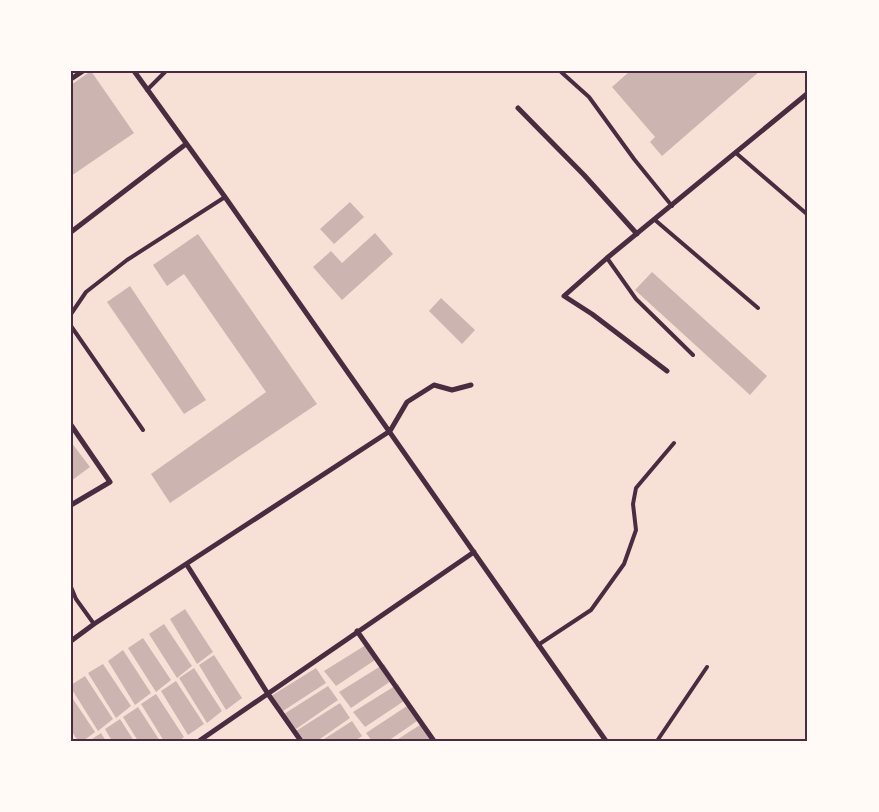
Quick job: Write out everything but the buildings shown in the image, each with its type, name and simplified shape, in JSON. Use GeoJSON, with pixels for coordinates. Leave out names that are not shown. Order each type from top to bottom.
{"type":"FeatureCollection","features":[{"type":"Feature","properties":{"kind":"street"},"geometry":{"type":"LineString","coordinates":[[71,79],[82,71]]}},
{"type":"Feature","properties":{"kind":"street"},"geometry":{"type":"LineString","coordinates":[[134,71],[390,431],[606,741]]}},
{"type":"Feature","properties":{"kind":"street"},"geometry":{"type":"LineString","coordinates":[[667,371],[592,314],[564,296],[607,258],[808,93]]}},
{"type":"Feature","properties":{"kind":"street"},"geometry":{"type":"LineString","coordinates":[[518,108],[584,175],[637,234]]}},
{"type":"Feature","properties":{"kind":"street"},"geometry":{"type":"LineString","coordinates":[[71,232],[186,144]]}},
{"type":"Feature","properties":{"kind":"street"},"geometry":{"type":"LineString","coordinates":[[71,642],[94,624],[390,431],[408,402],[434,385],[452,390],[471,385]]}},
{"type":"Feature","properties":{"kind":"street"},"geometry":{"type":"LineString","coordinates":[[71,424],[110,482],[71,505]]}},
{"type":"Feature","properties":{"kind":"street"},"geometry":{"type":"LineString","coordinates":[[199,741],[474,552]]}},
{"type":"Feature","properties":{"kind":"street"},"geometry":{"type":"LineString","coordinates":[[187,565],[268,694],[301,741]]}},
{"type":"Feature","properties":{"kind":"street"},"geometry":{"type":"LineString","coordinates":[[357,632],[434,741]]}},
{"type":"Feature","properties":{"kind":"lane"},"geometry":{"type":"LineString","coordinates":[[147,90],[166,71]]}},
{"type":"Feature","properties":{"kind":"lane"},"geometry":{"type":"LineString","coordinates":[[560,71],[589,97],[634,159],[672,206]]}},
{"type":"Feature","properties":{"kind":"lane"},"geometry":{"type":"LineString","coordinates":[[736,153],[808,215]]}},
{"type":"Feature","properties":{"kind":"lane"},"geometry":{"type":"LineString","coordinates":[[71,314],[86,292],[127,260],[225,197]]}},
{"type":"Feature","properties":{"kind":"lane"},"geometry":{"type":"LineString","coordinates":[[655,220],[758,308]]}},
{"type":"Feature","properties":{"kind":"lane"},"geometry":{"type":"LineString","coordinates":[[607,258],[636,299],[693,354]]}},
{"type":"Feature","properties":{"kind":"lane"},"geometry":{"type":"LineString","coordinates":[[71,326],[143,430]]}},
{"type":"Feature","properties":{"kind":"lane"},"geometry":{"type":"LineString","coordinates":[[538,645],[591,610],[624,564],[636,530],[633,504],[636,488],[674,443]]}},
{"type":"Feature","properties":{"kind":"lane"},"geometry":{"type":"LineString","coordinates":[[71,587],[76,599],[94,624]]}},
{"type":"Feature","properties":{"kind":"lane"},"geometry":{"type":"LineString","coordinates":[[656,741],[707,667]]}}]}
